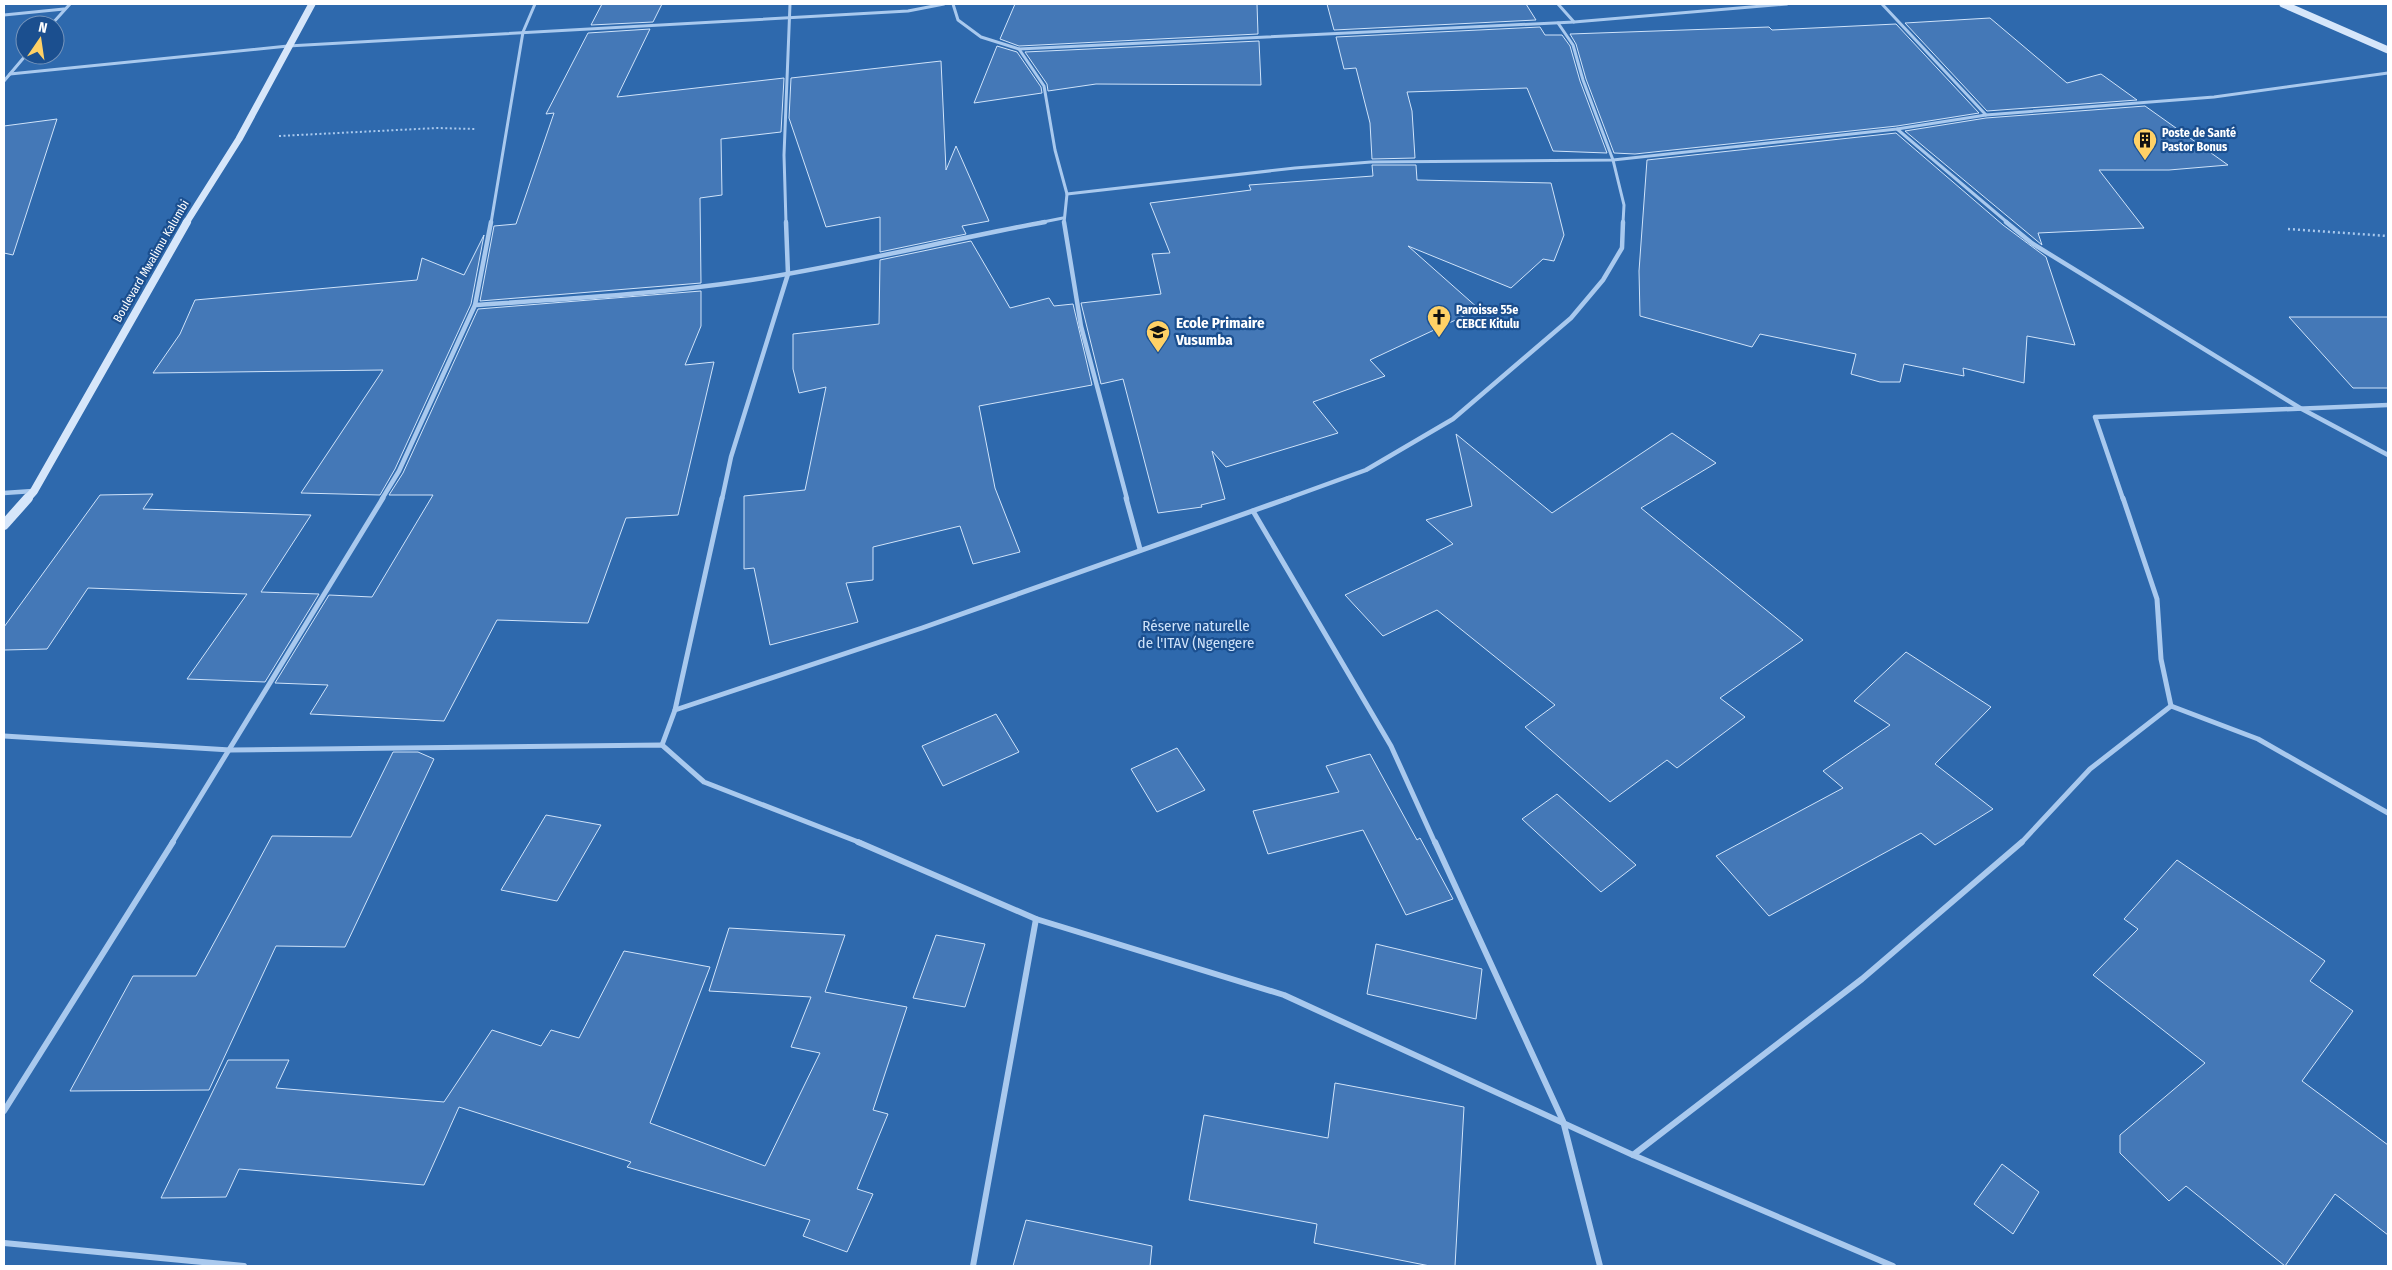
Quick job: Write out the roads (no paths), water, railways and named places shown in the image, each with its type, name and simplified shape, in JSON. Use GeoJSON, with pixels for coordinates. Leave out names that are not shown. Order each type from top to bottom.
{"type":"FeatureCollection","features":[{"type":"Feature","properties":{"kind":"street"},"geometry":{"type":"LineString","coordinates":[[59,15],[70,4]]}},
{"type":"Feature","properties":{"kind":"street","name":"Boulevard Mwalimu Kalumbi"},"geometry":{"type":"LineString","coordinates":[[4,525],[34,491],[180,231],[239,139],[312,4]]}},
{"type":"Feature","properties":{"kind":"street"},"geometry":{"type":"LineString","coordinates":[[4,1111],[230,750],[399,471],[475,305],[508,130],[523,32],[535,4]]}},
{"type":"Feature","properties":{"kind":"street"},"geometry":{"type":"LineString","coordinates":[[662,745],[675,710],[731,457],[788,274],[784,155],[790,4]]}},
{"type":"Feature","properties":{"kind":"street"},"geometry":{"type":"LineString","coordinates":[[10,74],[288,46],[908,11],[944,4]]}},
{"type":"Feature","properties":{"kind":"street"},"geometry":{"type":"LineString","coordinates":[[953,4],[958,20],[981,37],[1019,50],[1558,23],[1786,4]]}},
{"type":"Feature","properties":{"kind":"street"},"geometry":{"type":"LineString","coordinates":[[1558,4],[1574,22]]}},
{"type":"Feature","properties":{"kind":"street"},"geometry":{"type":"LineString","coordinates":[[1882,4],[1986,115]]}},
{"type":"Feature","properties":{"kind":"street"},"geometry":{"type":"LineString","coordinates":[[2283,4],[2388,50]]}},
{"type":"Feature","properties":{"kind":"street"},"geometry":{"type":"LineString","coordinates":[[4,15],[64,9]]}},
{"type":"Feature","properties":{"kind":"street"},"geometry":{"type":"LineString","coordinates":[[675,710],[922,628],[1366,470],[1453,419],[1571,318],[1603,280],[1622,248],[1624,205],[1612,160],[1583,80],[1573,45],[1558,23]]}},
{"type":"Feature","properties":{"kind":"street"},"geometry":{"type":"LineString","coordinates":[[1019,50],[1044,86],[1055,150],[1067,194],[1063,218],[1082,326],[1140,549]]}},
{"type":"Feature","properties":{"kind":"street"},"geometry":{"type":"LineString","coordinates":[[4,81],[18,65]]}},
{"type":"Feature","properties":{"kind":"street"},"geometry":{"type":"LineString","coordinates":[[1067,194],[1295,168],[1371,162],[1428,160],[1531,162],[1612,160],[1898,129],[1986,115],[2214,97],[2388,73]]}},
{"type":"Feature","properties":{"kind":"street"},"geometry":{"type":"LineString","coordinates":[[1898,129],[2033,244],[2300,408],[2388,455]]}},
{"type":"Feature","properties":{"kind":"street"},"geometry":{"type":"LineString","coordinates":[[475,305],[651,294],[788,274],[989,231],[1063,218]]}},
{"type":"Feature","properties":{"kind":"street"},"geometry":{"type":"LineString","coordinates":[[2171,706],[2161,659],[2157,599],[2094,416],[2388,405]]}},
{"type":"Feature","properties":{"kind":"street"},"geometry":{"type":"LineString","coordinates":[[4,493],[34,491]]}},
{"type":"Feature","properties":{"kind":"street"},"geometry":{"type":"LineString","coordinates":[[1253,511],[1391,746],[1563,1121],[1600,1266]]}},
{"type":"Feature","properties":{"kind":"street"},"geometry":{"type":"LineString","coordinates":[[2171,706],[2258,740],[2388,813]]}},
{"type":"Feature","properties":{"kind":"street"},"geometry":{"type":"LineString","coordinates":[[1633,1155],[1862,979],[2014,850],[2090,769],[2171,706]]}},
{"type":"Feature","properties":{"kind":"street"},"geometry":{"type":"LineString","coordinates":[[4,736],[230,750],[662,745],[704,782],[884,852],[1036,919],[1284,996],[1563,1121],[1633,1155],[1893,1266]]}},
{"type":"Feature","properties":{"kind":"street"},"geometry":{"type":"LineString","coordinates":[[973,1266],[1036,919]]}},
{"type":"Feature","properties":{"kind":"street"},"geometry":{"type":"LineString","coordinates":[[4,1243],[244,1266]]}},
{"type":"Feature","properties":{"kind":"place","name":"Poste de Santé Pastor Bonus"},"geometry":{"type":"Point","coordinates":[2145,161]}},
{"type":"Feature","properties":{"kind":"place","name":"Paroisse 55e CEBCE Kitulu"},"geometry":{"type":"Point","coordinates":[1439,338]}},
{"type":"Feature","properties":{"kind":"place","name":"Ecole Primaire Vusumba"},"geometry":{"type":"Point","coordinates":[1158,353]}},
{"type":"Feature","properties":{"kind":"park label","name":"Réserve naturelle de l'ITAV (Ngengere"},"geometry":{"type":"Point","coordinates":[1196,634]}}]}
